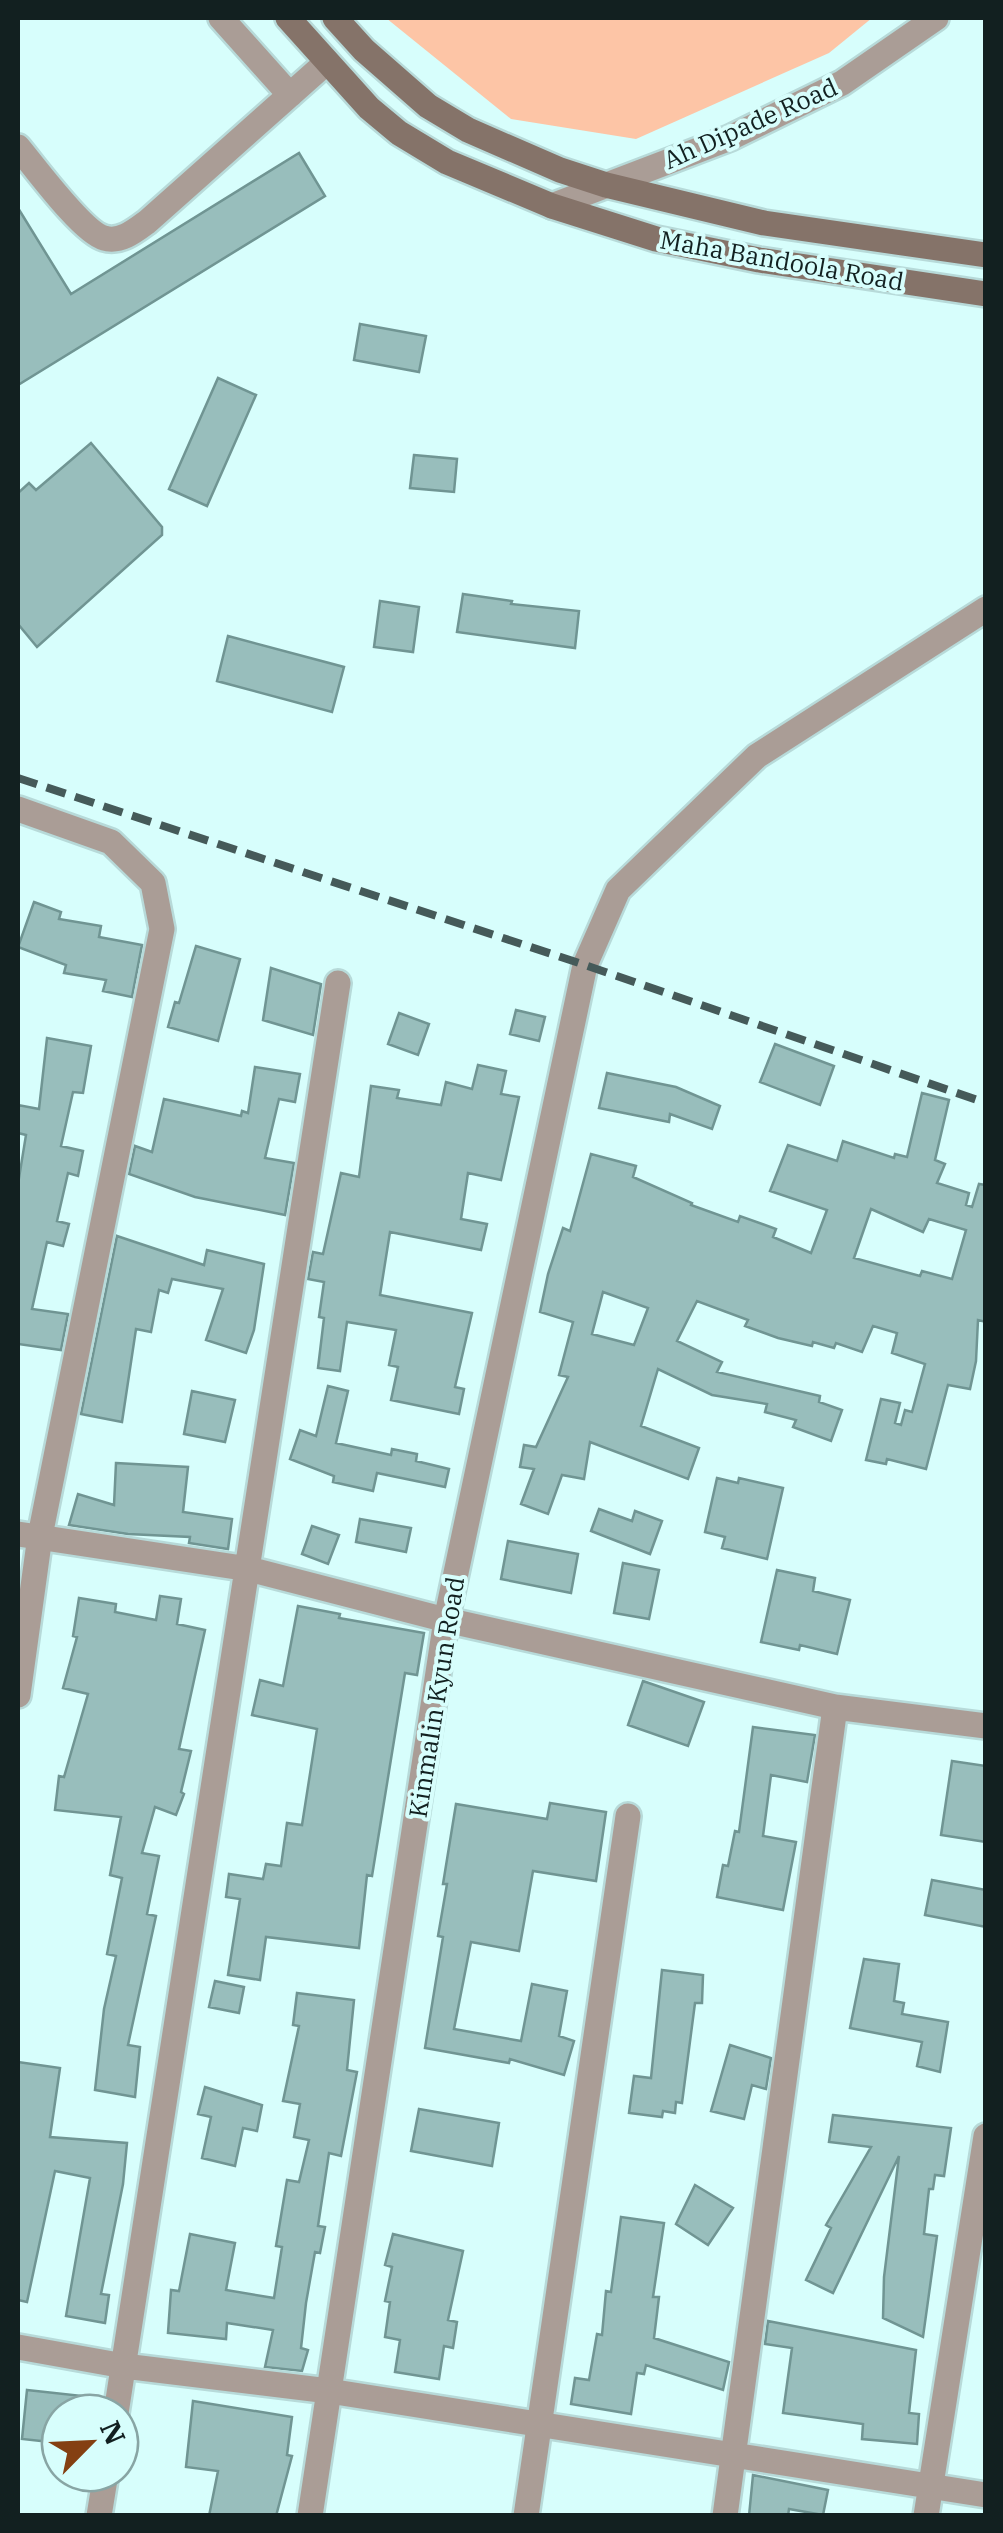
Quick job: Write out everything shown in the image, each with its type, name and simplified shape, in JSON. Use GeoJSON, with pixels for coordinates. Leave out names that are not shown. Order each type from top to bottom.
{"type":"FeatureCollection","features":[{"type":"Feature","properties":{"kind":"main road","name":"Maha Bandoola Road"},"geometry":{"type":"LineString","coordinates":[[288,18],[369,108],[399,132],[446,162],[552,206],[690,246],[986,294]]}},
{"type":"Feature","properties":{"kind":"main road","name":"Maha Bandoola Road"},"geometry":{"type":"LineString","coordinates":[[335,18],[364,50],[428,106],[468,130],[560,170],[764,223],[986,255]]}},
{"type":"Feature","properties":{"kind":"street"},"geometry":{"type":"LineString","coordinates":[[221,18],[290,95]]}},
{"type":"Feature","properties":{"kind":"street","name":"Ah Dipade Road"},"geometry":{"type":"LineString","coordinates":[[552,206],[730,138],[842,83],[936,18]]}},
{"type":"Feature","properties":{"kind":"street"},"geometry":{"type":"LineString","coordinates":[[18,147],[87,228],[104,238],[119,238],[147,222],[327,62]]}},
{"type":"Feature","properties":{"kind":"street","name":"Kinmalin Kyun Road"},"geometry":{"type":"LineString","coordinates":[[310,2516],[446,1620],[586,965],[618,890],[757,756],[986,609]]}},
{"type":"Feature","properties":{"kind":"street"},"geometry":{"type":"LineString","coordinates":[[18,809],[111,842],[153,883],[162,929],[29,1535],[18,1695]]}},
{"type":"Feature","properties":{"kind":"street"},"geometry":{"type":"LineString","coordinates":[[119,2393],[338,983]]}},
{"type":"Feature","properties":{"kind":"street"},"geometry":{"type":"LineString","coordinates":[[29,1535],[249,1569],[446,1620],[835,1706],[986,1726]]}},
{"type":"Feature","properties":{"kind":"street"},"geometry":{"type":"LineString","coordinates":[[726,2516],[835,1706]]}},
{"type":"Feature","properties":{"kind":"street"},"geometry":{"type":"LineString","coordinates":[[526,2516],[628,1816]]}},
{"type":"Feature","properties":{"kind":"street"},"geometry":{"type":"LineString","coordinates":[[926,2516],[986,2136]]}},
{"type":"Feature","properties":{"kind":"street"},"geometry":{"type":"LineString","coordinates":[[18,2348],[124,2366],[330,2391],[986,2494]]}},
{"type":"Feature","properties":{"kind":"shaded area"},"geometry":{"type":"Polygon","coordinates":[[[386,18],[872,18],[829,53],[636,139],[511,119],[386,18]]]}},
{"type":"Feature","properties":{"kind":"building"},"geometry":{"type":"Polygon","coordinates":[[[299,153],[325,196],[18,385],[18,208],[71,294],[299,153]]]}},
{"type":"Feature","properties":{"kind":"building"},"geometry":{"type":"Polygon","coordinates":[[[360,324],[426,336],[419,372],[354,360],[360,324]]]}},
{"type":"Feature","properties":{"kind":"building"},"geometry":{"type":"Polygon","coordinates":[[[218,378],[256,395],[207,506],[169,489],[218,378]]]}},
{"type":"Feature","properties":{"kind":"building"},"geometry":{"type":"Polygon","coordinates":[[[91,443],[162,527],[162,535],[37,647],[18,624],[18,493],[29,483],[36,490],[91,443]]]}},
{"type":"Feature","properties":{"kind":"building"},"geometry":{"type":"Polygon","coordinates":[[[414,455],[457,459],[454,492],[410,488],[414,455]]]}},
{"type":"Feature","properties":{"kind":"building"},"geometry":{"type":"Polygon","coordinates":[[[463,594],[579,611],[575,648],[457,632],[463,594]]]}},
{"type":"Feature","properties":{"kind":"building"},"geometry":{"type":"Polygon","coordinates":[[[380,601],[419,607],[413,652],[374,647],[380,601]]]}},
{"type":"Feature","properties":{"kind":"building"},"geometry":{"type":"Polygon","coordinates":[[[228,636],[344,667],[332,712],[217,681],[228,636]]]}},
{"type":"Feature","properties":{"kind":"building"},"geometry":{"type":"Polygon","coordinates":[[[34,902],[61,912],[59,919],[101,926],[99,937],[142,945],[132,997],[103,991],[106,980],[64,973],[66,965],[18,947],[34,902]]]}},
{"type":"Feature","properties":{"kind":"building"},"geometry":{"type":"Polygon","coordinates":[[[196,946],[240,959],[218,1041],[168,1027],[196,946]]]}},
{"type":"Feature","properties":{"kind":"building"},"geometry":{"type":"Polygon","coordinates":[[[271,968],[321,984],[313,1035],[263,1020],[271,968]]]}},
{"type":"Feature","properties":{"kind":"building"},"geometry":{"type":"Polygon","coordinates":[[[516,1010],[545,1017],[539,1041],[510,1034],[516,1010]]]}},
{"type":"Feature","properties":{"kind":"building"},"geometry":{"type":"Polygon","coordinates":[[[399,1013],[429,1024],[418,1055],[388,1044],[399,1013]]]}},
{"type":"Feature","properties":{"kind":"building"},"geometry":{"type":"Polygon","coordinates":[[[47,1038],[91,1046],[83,1093],[73,1092],[61,1146],[83,1151],[78,1176],[68,1173],[57,1221],[69,1224],[63,1246],[47,1242],[32,1309],[68,1314],[61,1350],[18,1344],[18,1184],[26,1135],[18,1133],[18,1105],[39,1109],[47,1038]]]}},
{"type":"Feature","properties":{"kind":"building"},"geometry":{"type":"Polygon","coordinates":[[[775,1044],[834,1066],[820,1105],[760,1082],[775,1044]]]}},
{"type":"Feature","properties":{"kind":"building"},"geometry":{"type":"Polygon","coordinates":[[[478,1065],[506,1071],[501,1094],[519,1097],[501,1180],[468,1173],[461,1219],[487,1224],[481,1250],[390,1232],[380,1295],[472,1313],[455,1387],[464,1389],[459,1414],[391,1400],[398,1367],[389,1365],[396,1330],[347,1322],[340,1371],[318,1368],[324,1282],[308,1279],[313,1252],[323,1254],[341,1173],[359,1177],[371,1086],[399,1090],[397,1098],[441,1105],[446,1082],[472,1089],[478,1065]]]}},
{"type":"Feature","properties":{"kind":"building"},"geometry":{"type":"Polygon","coordinates":[[[255,1067],[300,1074],[295,1102],[279,1099],[265,1158],[294,1163],[285,1215],[195,1197],[129,1174],[135,1146],[152,1152],[164,1099],[241,1116],[242,1111],[248,1113],[255,1067]]]}},
{"type":"Feature","properties":{"kind":"building"},"geometry":{"type":"Polygon","coordinates":[[[607,1073],[676,1087],[720,1106],[712,1129],[670,1114],[669,1122],[599,1108],[607,1073]]]}},
{"type":"Feature","properties":{"kind":"building"},"geometry":{"type":"Polygon","coordinates":[[[922,1093],[949,1100],[935,1160],[945,1164],[937,1183],[969,1193],[966,1205],[972,1207],[979,1184],[986,1185],[986,1322],[978,1320],[970,1389],[948,1385],[926,1469],[887,1459],[886,1464],[866,1460],[881,1399],[900,1403],[895,1423],[901,1425],[905,1410],[912,1412],[925,1364],[892,1353],[897,1333],[873,1326],[862,1352],[836,1343],[834,1348],[813,1342],[812,1346],[745,1326],[748,1320],[697,1301],[677,1341],[722,1362],[717,1372],[820,1396],[819,1402],[842,1410],[831,1441],[793,1427],[796,1420],[765,1412],[767,1404],[712,1395],[658,1369],[641,1426],[699,1448],[688,1479],[590,1442],[584,1479],[562,1475],[548,1514],[521,1504],[534,1469],[520,1467],[524,1445],[536,1447],[568,1377],[559,1375],[573,1322],[540,1312],[548,1274],[563,1228],[570,1231],[591,1154],[636,1166],[633,1177],[691,1205],[738,1222],[740,1216],[776,1229],[773,1237],[811,1253],[827,1210],[770,1191],[788,1145],[837,1161],[843,1141],[894,1158],[895,1154],[907,1157],[922,1093]],[[871,1209],[854,1258],[920,1276],[922,1271],[952,1279],[966,1230],[929,1219],[923,1232],[871,1209]],[[603,1292],[592,1334],[634,1345],[648,1308],[603,1292]]]}},
{"type":"Feature","properties":{"kind":"building"},"geometry":{"type":"Polygon","coordinates":[[[117,1236],[204,1265],[207,1250],[264,1264],[254,1330],[246,1353],[206,1340],[223,1289],[172,1279],[168,1293],[159,1290],[151,1332],[136,1329],[122,1422],[81,1414],[117,1236]]]}},
{"type":"Feature","properties":{"kind":"building"},"geometry":{"type":"Polygon","coordinates":[[[328,1386],[348,1391],[336,1443],[391,1455],[392,1449],[417,1454],[416,1461],[449,1469],[445,1487],[377,1473],[373,1491],[333,1482],[334,1476],[290,1459],[300,1430],[316,1436],[328,1386]]]}},
{"type":"Feature","properties":{"kind":"building"},"geometry":{"type":"Polygon","coordinates":[[[192,1391],[235,1400],[225,1442],[184,1434],[192,1391]]]}},
{"type":"Feature","properties":{"kind":"building"},"geometry":{"type":"Polygon","coordinates":[[[116,1463],[188,1467],[183,1512],[232,1519],[228,1549],[189,1543],[190,1537],[128,1534],[69,1525],[78,1494],[114,1505],[116,1463]]]}},
{"type":"Feature","properties":{"kind":"building"},"geometry":{"type":"Polygon","coordinates":[[[717,1478],[738,1483],[739,1478],[783,1488],[767,1559],[722,1548],[725,1537],[705,1532],[717,1478]]]}},
{"type":"Feature","properties":{"kind":"building"},"geometry":{"type":"Polygon","coordinates":[[[599,1509],[632,1521],[635,1511],[662,1521],[650,1554],[591,1531],[599,1509]]]}},
{"type":"Feature","properties":{"kind":"building"},"geometry":{"type":"Polygon","coordinates":[[[360,1519],[411,1528],[406,1552],[356,1542],[360,1519]]]}},
{"type":"Feature","properties":{"kind":"building"},"geometry":{"type":"Polygon","coordinates":[[[312,1526],[339,1535],[328,1564],[302,1554],[312,1526]]]}},
{"type":"Feature","properties":{"kind":"building"},"geometry":{"type":"Polygon","coordinates":[[[508,1541],[578,1554],[571,1593],[501,1579],[508,1541]]]}},
{"type":"Feature","properties":{"kind":"building"},"geometry":{"type":"Polygon","coordinates":[[[623,1563],[659,1570],[649,1619],[614,1613],[623,1563]]]}},
{"type":"Feature","properties":{"kind":"building"},"geometry":{"type":"Polygon","coordinates":[[[777,1570],[815,1578],[813,1591],[850,1600],[837,1654],[800,1645],[799,1650],[761,1642],[777,1570]]]}},
{"type":"Feature","properties":{"kind":"building"},"geometry":{"type":"Polygon","coordinates":[[[160,1596],[181,1599],[177,1624],[205,1630],[179,1749],[191,1751],[181,1792],[184,1794],[176,1815],[155,1807],[142,1853],[159,1856],[147,1914],[156,1916],[128,2045],[140,2047],[135,2097],[95,2090],[104,2009],[116,1956],[107,1954],[122,1878],[110,1875],[121,1817],[55,1810],[59,1776],[64,1777],[88,1694],[63,1688],[77,1637],[73,1636],[79,1598],[116,1604],[115,1612],[156,1620],[160,1596]]]}},
{"type":"Feature","properties":{"kind":"building"},"geometry":{"type":"Polygon","coordinates":[[[298,1606],[340,1614],[339,1618],[424,1633],[417,1675],[405,1673],[372,1876],[367,1875],[359,1948],[266,1937],[260,1980],[228,1975],[240,1899],[226,1897],[229,1874],[263,1879],[266,1864],[281,1866],[287,1823],[302,1825],[317,1729],[252,1715],[260,1680],[283,1686],[298,1606]]]}},
{"type":"Feature","properties":{"kind":"building"},"geometry":{"type":"Polygon","coordinates":[[[643,1681],[704,1702],[688,1746],[628,1725],[643,1681]]]}},
{"type":"Feature","properties":{"kind":"building"},"geometry":{"type":"Polygon","coordinates":[[[753,1727],[815,1735],[807,1782],[771,1775],[763,1836],[796,1842],[783,1910],[717,1897],[723,1865],[728,1866],[735,1831],[739,1832],[753,1727]]]}},
{"type":"Feature","properties":{"kind":"building"},"geometry":{"type":"Polygon","coordinates":[[[952,1761],[986,1766],[986,1842],[941,1835],[952,1761]]]}},
{"type":"Feature","properties":{"kind":"building"},"geometry":{"type":"Polygon","coordinates":[[[550,1803],[606,1812],[596,1881],[533,1871],[519,1951],[471,1942],[454,2029],[521,2041],[532,1984],[567,1991],[559,2036],[574,2041],[564,2075],[510,2059],[509,2063],[425,2048],[443,1937],[438,1936],[447,1884],[443,1884],[456,1804],[547,1819],[550,1803]]]}},
{"type":"Feature","properties":{"kind":"building"},"geometry":{"type":"Polygon","coordinates":[[[932,1880],[986,1890],[986,1927],[925,1915],[932,1880]]]}},
{"type":"Feature","properties":{"kind":"building"},"geometry":{"type":"Polygon","coordinates":[[[864,1959],[899,1964],[894,2001],[904,2003],[902,2014],[948,2022],[940,2072],[917,2066],[922,2042],[850,2028],[864,1959]]]}},
{"type":"Feature","properties":{"kind":"building"},"geometry":{"type":"Polygon","coordinates":[[[662,1970],[703,1975],[702,2003],[695,2003],[682,2103],[676,2102],[675,2113],[663,2111],[662,2117],[629,2113],[634,2076],[651,2078],[662,1970]]]}},
{"type":"Feature","properties":{"kind":"building"},"geometry":{"type":"Polygon","coordinates":[[[215,1981],[244,1987],[239,2013],[209,2007],[215,1981]]]}},
{"type":"Feature","properties":{"kind":"building"},"geometry":{"type":"Polygon","coordinates":[[[297,1993],[354,2000],[347,2070],[357,2072],[341,2156],[329,2153],[318,2226],[325,2227],[320,2253],[315,2252],[306,2303],[301,2348],[308,2350],[302,2371],[265,2367],[273,2330],[227,2323],[226,2339],[168,2333],[171,2290],[179,2291],[190,2234],[235,2243],[226,2290],[274,2298],[282,2247],[276,2246],[287,2180],[299,2182],[309,2140],[294,2137],[300,2104],[283,2101],[299,2026],[293,2025],[297,1993]]]}},
{"type":"Feature","properties":{"kind":"building"},"geometry":{"type":"Polygon","coordinates":[[[730,2045],[771,2058],[766,2089],[752,2085],[744,2119],[711,2111],[730,2045]]]}},
{"type":"Feature","properties":{"kind":"building"},"geometry":{"type":"Polygon","coordinates":[[[18,2062],[60,2068],[50,2137],[127,2143],[123,2184],[101,2294],[109,2295],[105,2323],[66,2316],[90,2178],[55,2171],[27,2302],[18,2300],[18,2062]]]}},
{"type":"Feature","properties":{"kind":"building"},"geometry":{"type":"Polygon","coordinates":[[[205,2087],[262,2105],[257,2131],[243,2128],[235,2166],[202,2158],[211,2117],[198,2114],[205,2087]]]}},
{"type":"Feature","properties":{"kind":"building"},"geometry":{"type":"Polygon","coordinates":[[[419,2109],[499,2123],[492,2166],[411,2151],[419,2109]]]}},
{"type":"Feature","properties":{"kind":"building"},"geometry":{"type":"Polygon","coordinates":[[[833,2115],[951,2128],[944,2176],[935,2175],[933,2189],[929,2189],[924,2234],[937,2236],[923,2337],[883,2318],[884,2277],[899,2156],[833,2293],[806,2280],[831,2228],[826,2225],[871,2147],[829,2142],[833,2115]]]}},
{"type":"Feature","properties":{"kind":"building"},"geometry":{"type":"Polygon","coordinates":[[[695,2185],[733,2208],[708,2245],[676,2224],[695,2185]]]}},
{"type":"Feature","properties":{"kind":"building"},"geometry":{"type":"Polygon","coordinates":[[[621,2217],[664,2223],[653,2297],[659,2297],[654,2338],[729,2362],[723,2390],[646,2365],[644,2374],[637,2373],[631,2414],[571,2404],[575,2378],[589,2380],[597,2334],[602,2335],[606,2291],[611,2292],[621,2217]]]}},
{"type":"Feature","properties":{"kind":"building"},"geometry":{"type":"Polygon","coordinates":[[[393,2234],[463,2251],[448,2320],[457,2322],[453,2348],[444,2346],[439,2379],[395,2372],[400,2340],[385,2337],[390,2302],[385,2301],[392,2267],[385,2265],[393,2234]]]}},
{"type":"Feature","properties":{"kind":"building"},"geometry":{"type":"Polygon","coordinates":[[[768,2321],[916,2350],[909,2413],[919,2414],[917,2444],[862,2439],[863,2424],[783,2413],[792,2348],[765,2344],[768,2321]]]}},
{"type":"Feature","properties":{"kind":"building"},"geometry":{"type":"Polygon","coordinates":[[[27,2390],[55,2393],[40,2393],[40,2441],[22,2439],[27,2390]]]}},
{"type":"Feature","properties":{"kind":"building"},"geometry":{"type":"Polygon","coordinates":[[[193,2401],[292,2417],[287,2455],[292,2456],[276,2516],[209,2516],[218,2471],[186,2467],[193,2401]]]}},
{"type":"Feature","properties":{"kind":"building"},"geometry":{"type":"Polygon","coordinates":[[[753,2475],[828,2490],[823,2515],[789,2509],[788,2516],[749,2516],[753,2475]]]}},
{"type":"Feature","properties":{"kind":"railway"},"geometry":{"type":"LineString","coordinates":[[18,778],[585,965],[986,1103]]}}]}
